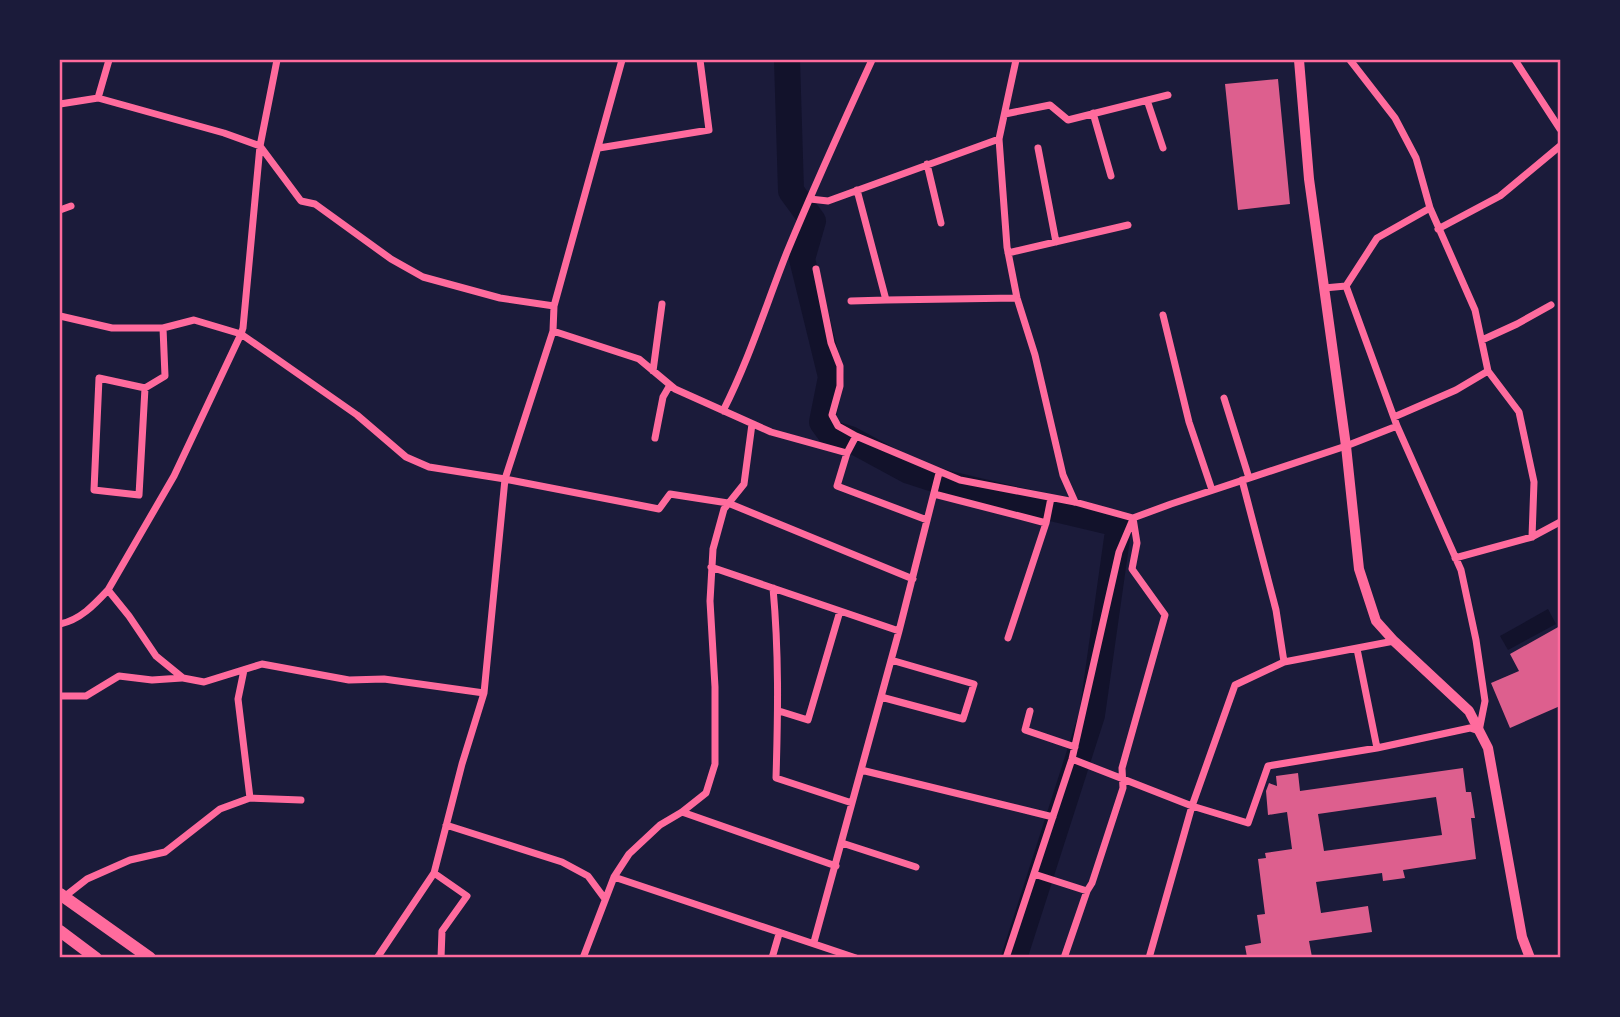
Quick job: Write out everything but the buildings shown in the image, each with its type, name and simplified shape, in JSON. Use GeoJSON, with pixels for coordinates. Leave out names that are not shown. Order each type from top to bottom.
{"type":"FeatureCollection","features":[{"type":"Feature","properties":{"kind":"highway"},"geometry":{"type":"LineString","coordinates":[[62,896],[150,957]]}},
{"type":"Feature","properties":{"kind":"highway"},"geometry":{"type":"LineString","coordinates":[[60,931],[96,957]]}},
{"type":"Feature","properties":{"kind":"main road"},"geometry":{"type":"LineString","coordinates":[[1299,60],[1310,179],[1346,446],[1359,569],[1376,621],[1469,711],[1488,748],[1522,937],[1530,957]]}},
{"type":"Feature","properties":{"kind":"street"},"geometry":{"type":"LineString","coordinates":[[98,98],[109,60]]}},
{"type":"Feature","properties":{"kind":"street"},"geometry":{"type":"LineString","coordinates":[[60,624],[72,621],[108,590],[174,476],[241,334],[260,146],[277,60]]}},
{"type":"Feature","properties":{"kind":"street"},"geometry":{"type":"LineString","coordinates":[[377,957],[434,873],[484,692],[505,479],[553,331],[554,306],[622,60]]}},
{"type":"Feature","properties":{"kind":"street"},"geometry":{"type":"LineString","coordinates":[[599,148],[709,130],[700,60]]}},
{"type":"Feature","properties":{"kind":"street"},"geometry":{"type":"LineString","coordinates":[[723,411],[740,376],[810,199],[872,60]]}},
{"type":"Feature","properties":{"kind":"street"},"geometry":{"type":"LineString","coordinates":[[1016,60],[999,139],[1008,253],[1063,475],[1075,502]]}},
{"type":"Feature","properties":{"kind":"street"},"geometry":{"type":"LineString","coordinates":[[1350,60],[1395,118],[1416,158],[1438,229],[1475,310],[1488,371],[1518,412],[1534,482],[1532,537]]}},
{"type":"Feature","properties":{"kind":"street"},"geometry":{"type":"LineString","coordinates":[[1515,60],[1560,129]]}},
{"type":"Feature","properties":{"kind":"street"},"geometry":{"type":"LineString","coordinates":[[1005,114],[1049,105],[1068,120],[1168,95]]}},
{"type":"Feature","properties":{"kind":"street"},"geometry":{"type":"LineString","coordinates":[[60,104],[98,98],[260,146],[301,201],[315,204],[335,216],[391,259],[423,277],[500,298],[554,306]]}},
{"type":"Feature","properties":{"kind":"street"},"geometry":{"type":"LineString","coordinates":[[1147,100],[1163,148]]}},
{"type":"Feature","properties":{"kind":"street"},"geometry":{"type":"LineString","coordinates":[[1093,113],[1111,176]]}},
{"type":"Feature","properties":{"kind":"street"},"geometry":{"type":"LineString","coordinates":[[810,199],[828,201],[999,139]]}},
{"type":"Feature","properties":{"kind":"street"},"geometry":{"type":"LineString","coordinates":[[1438,229],[1500,196],[1560,146]]}},
{"type":"Feature","properties":{"kind":"street"},"geometry":{"type":"LineString","coordinates":[[1038,148],[1056,242]]}},
{"type":"Feature","properties":{"kind":"street"},"geometry":{"type":"LineString","coordinates":[[927,164],[942,223]]}},
{"type":"Feature","properties":{"kind":"street"},"geometry":{"type":"LineString","coordinates":[[857,190],[886,300]]}},
{"type":"Feature","properties":{"kind":"street"},"geometry":{"type":"LineString","coordinates":[[60,210],[71,206]]}},
{"type":"Feature","properties":{"kind":"street"},"geometry":{"type":"LineString","coordinates":[[1346,286],[1377,238],[1430,208]]}},
{"type":"Feature","properties":{"kind":"street"},"geometry":{"type":"LineString","coordinates":[[1008,253],[1128,225]]}},
{"type":"Feature","properties":{"kind":"street"},"geometry":{"type":"LineString","coordinates":[[816,269],[831,344],[840,366],[840,386],[832,415],[838,426],[960,480],[1075,502],[1133,519],[1346,446],[1396,426]]}},
{"type":"Feature","properties":{"kind":"street"},"geometry":{"type":"LineString","coordinates":[[1324,288],[1346,286]]}},
{"type":"Feature","properties":{"kind":"street"},"geometry":{"type":"LineString","coordinates":[[1072,759],[1192,806],[1248,823],[1268,766],[1377,748],[1470,728],[1479,731],[1485,701],[1476,640],[1461,570],[1396,426],[1346,286]]}},
{"type":"Feature","properties":{"kind":"street"},"geometry":{"type":"LineString","coordinates":[[851,301],[1017,298]]}},
{"type":"Feature","properties":{"kind":"street"},"geometry":{"type":"LineString","coordinates":[[653,371],[662,304]]}},
{"type":"Feature","properties":{"kind":"street"},"geometry":{"type":"LineString","coordinates":[[1482,340],[1551,305]]}},
{"type":"Feature","properties":{"kind":"street"},"geometry":{"type":"LineString","coordinates":[[1163,315],[1189,422],[1212,490]]}},
{"type":"Feature","properties":{"kind":"street"},"geometry":{"type":"LineString","coordinates":[[60,316],[112,328],[163,328],[194,320],[241,334],[357,415],[405,457],[429,467],[659,509],[670,494],[728,503],[913,579]]}},
{"type":"Feature","properties":{"kind":"street"},"geometry":{"type":"LineString","coordinates":[[145,388],[139,495],[94,490],[99,378],[145,388],[164,376],[163,328]]}},
{"type":"Feature","properties":{"kind":"street"},"geometry":{"type":"LineString","coordinates":[[553,331],[639,359],[670,385],[771,432],[847,453]]}},
{"type":"Feature","properties":{"kind":"street"},"geometry":{"type":"LineString","coordinates":[[1394,417],[1456,390],[1488,371]]}},
{"type":"Feature","properties":{"kind":"street"},"geometry":{"type":"LineString","coordinates":[[655,438],[663,397],[670,385]]}},
{"type":"Feature","properties":{"kind":"street"},"geometry":{"type":"LineString","coordinates":[[1224,398],[1276,610],[1284,662]]}},
{"type":"Feature","properties":{"kind":"street"},"geometry":{"type":"LineString","coordinates":[[583,957],[614,877],[629,853],[660,825],[706,793],[715,764],[715,687],[710,601],[713,549],[728,503],[744,484],[752,424]]}},
{"type":"Feature","properties":{"kind":"street"},"geometry":{"type":"LineString","coordinates":[[856,436],[847,453],[837,486],[927,520]]}},
{"type":"Feature","properties":{"kind":"street"},"geometry":{"type":"LineString","coordinates":[[814,942],[913,579],[939,472]]}},
{"type":"Feature","properties":{"kind":"street"},"geometry":{"type":"LineString","coordinates":[[934,494],[1046,523]]}},
{"type":"Feature","properties":{"kind":"street"},"geometry":{"type":"LineString","coordinates":[[1007,638],[1046,523],[1051,498]]}},
{"type":"Feature","properties":{"kind":"street"},"geometry":{"type":"LineString","coordinates":[[1006,957],[1072,759],[1119,552],[1133,519]]}},
{"type":"Feature","properties":{"kind":"street"},"geometry":{"type":"LineString","coordinates":[[1064,957],[1087,891],[1093,883],[1123,788],[1122,768],[1165,615],[1132,569],[1137,543],[1133,519]]}},
{"type":"Feature","properties":{"kind":"street"},"geometry":{"type":"LineString","coordinates":[[1455,558],[1532,537],[1560,522]]}},
{"type":"Feature","properties":{"kind":"street"},"geometry":{"type":"LineString","coordinates":[[712,567],[899,631]]}},
{"type":"Feature","properties":{"kind":"street"},"geometry":{"type":"LineString","coordinates":[[773,588],[778,646],[776,778],[852,803]]}},
{"type":"Feature","properties":{"kind":"street"},"geometry":{"type":"LineString","coordinates":[[108,590],[156,656],[183,678]]}},
{"type":"Feature","properties":{"kind":"street"},"geometry":{"type":"LineString","coordinates":[[779,711],[808,720],[840,611]]}},
{"type":"Feature","properties":{"kind":"street"},"geometry":{"type":"LineString","coordinates":[[1149,957],[1192,806],[1235,685],[1284,662],[1394,641]]}},
{"type":"Feature","properties":{"kind":"street"},"geometry":{"type":"LineString","coordinates":[[1357,649],[1377,748]]}},
{"type":"Feature","properties":{"kind":"street"},"geometry":{"type":"LineString","coordinates":[[881,697],[962,719],[974,684],[891,660]]}},
{"type":"Feature","properties":{"kind":"street"},"geometry":{"type":"LineString","coordinates":[[60,696],[86,696],[119,676],[152,680],[183,678],[204,682],[262,664],[349,680],[384,679],[484,692]]}},
{"type":"Feature","properties":{"kind":"street"},"geometry":{"type":"LineString","coordinates":[[244,670],[239,699],[250,798]]}},
{"type":"Feature","properties":{"kind":"street"},"geometry":{"type":"LineString","coordinates":[[1030,711],[1025,730],[1075,747]]}},
{"type":"Feature","properties":{"kind":"street"},"geometry":{"type":"LineString","coordinates":[[861,770],[1054,817]]}},
{"type":"Feature","properties":{"kind":"street"},"geometry":{"type":"LineString","coordinates":[[62,896],[87,879],[130,860],[165,852],[220,809],[250,798],[301,800]]}},
{"type":"Feature","properties":{"kind":"street"},"geometry":{"type":"LineString","coordinates":[[682,812],[836,866]]}},
{"type":"Feature","properties":{"kind":"street"},"geometry":{"type":"LineString","coordinates":[[446,825],[562,862],[588,876],[605,899]]}},
{"type":"Feature","properties":{"kind":"street"},"geometry":{"type":"LineString","coordinates":[[842,843],[916,867]]}},
{"type":"Feature","properties":{"kind":"street"},"geometry":{"type":"LineString","coordinates":[[434,873],[467,896],[442,931],[441,957]]}},
{"type":"Feature","properties":{"kind":"street"},"geometry":{"type":"LineString","coordinates":[[1034,874],[1087,891]]}},
{"type":"Feature","properties":{"kind":"street"},"geometry":{"type":"LineString","coordinates":[[614,877],[779,934],[814,942],[856,957]]}},
{"type":"Feature","properties":{"kind":"street"},"geometry":{"type":"LineString","coordinates":[[772,957],[779,934]]}},
{"type":"Feature","properties":{"kind":"shaded area"},"geometry":{"type":"Polygon","coordinates":[[[1548,609],[1556,624],[1508,650],[1500,636],[1548,609]]]}},
{"type":"Feature","properties":{"kind":"waterway"},"geometry":{"type":"LineString","coordinates":[[787,60],[791,191],[813,221],[802,259],[831,377],[822,422],[830,433],[850,439],[909,471],[949,484],[1119,524],[1092,715],[1014,958]]}}]}
